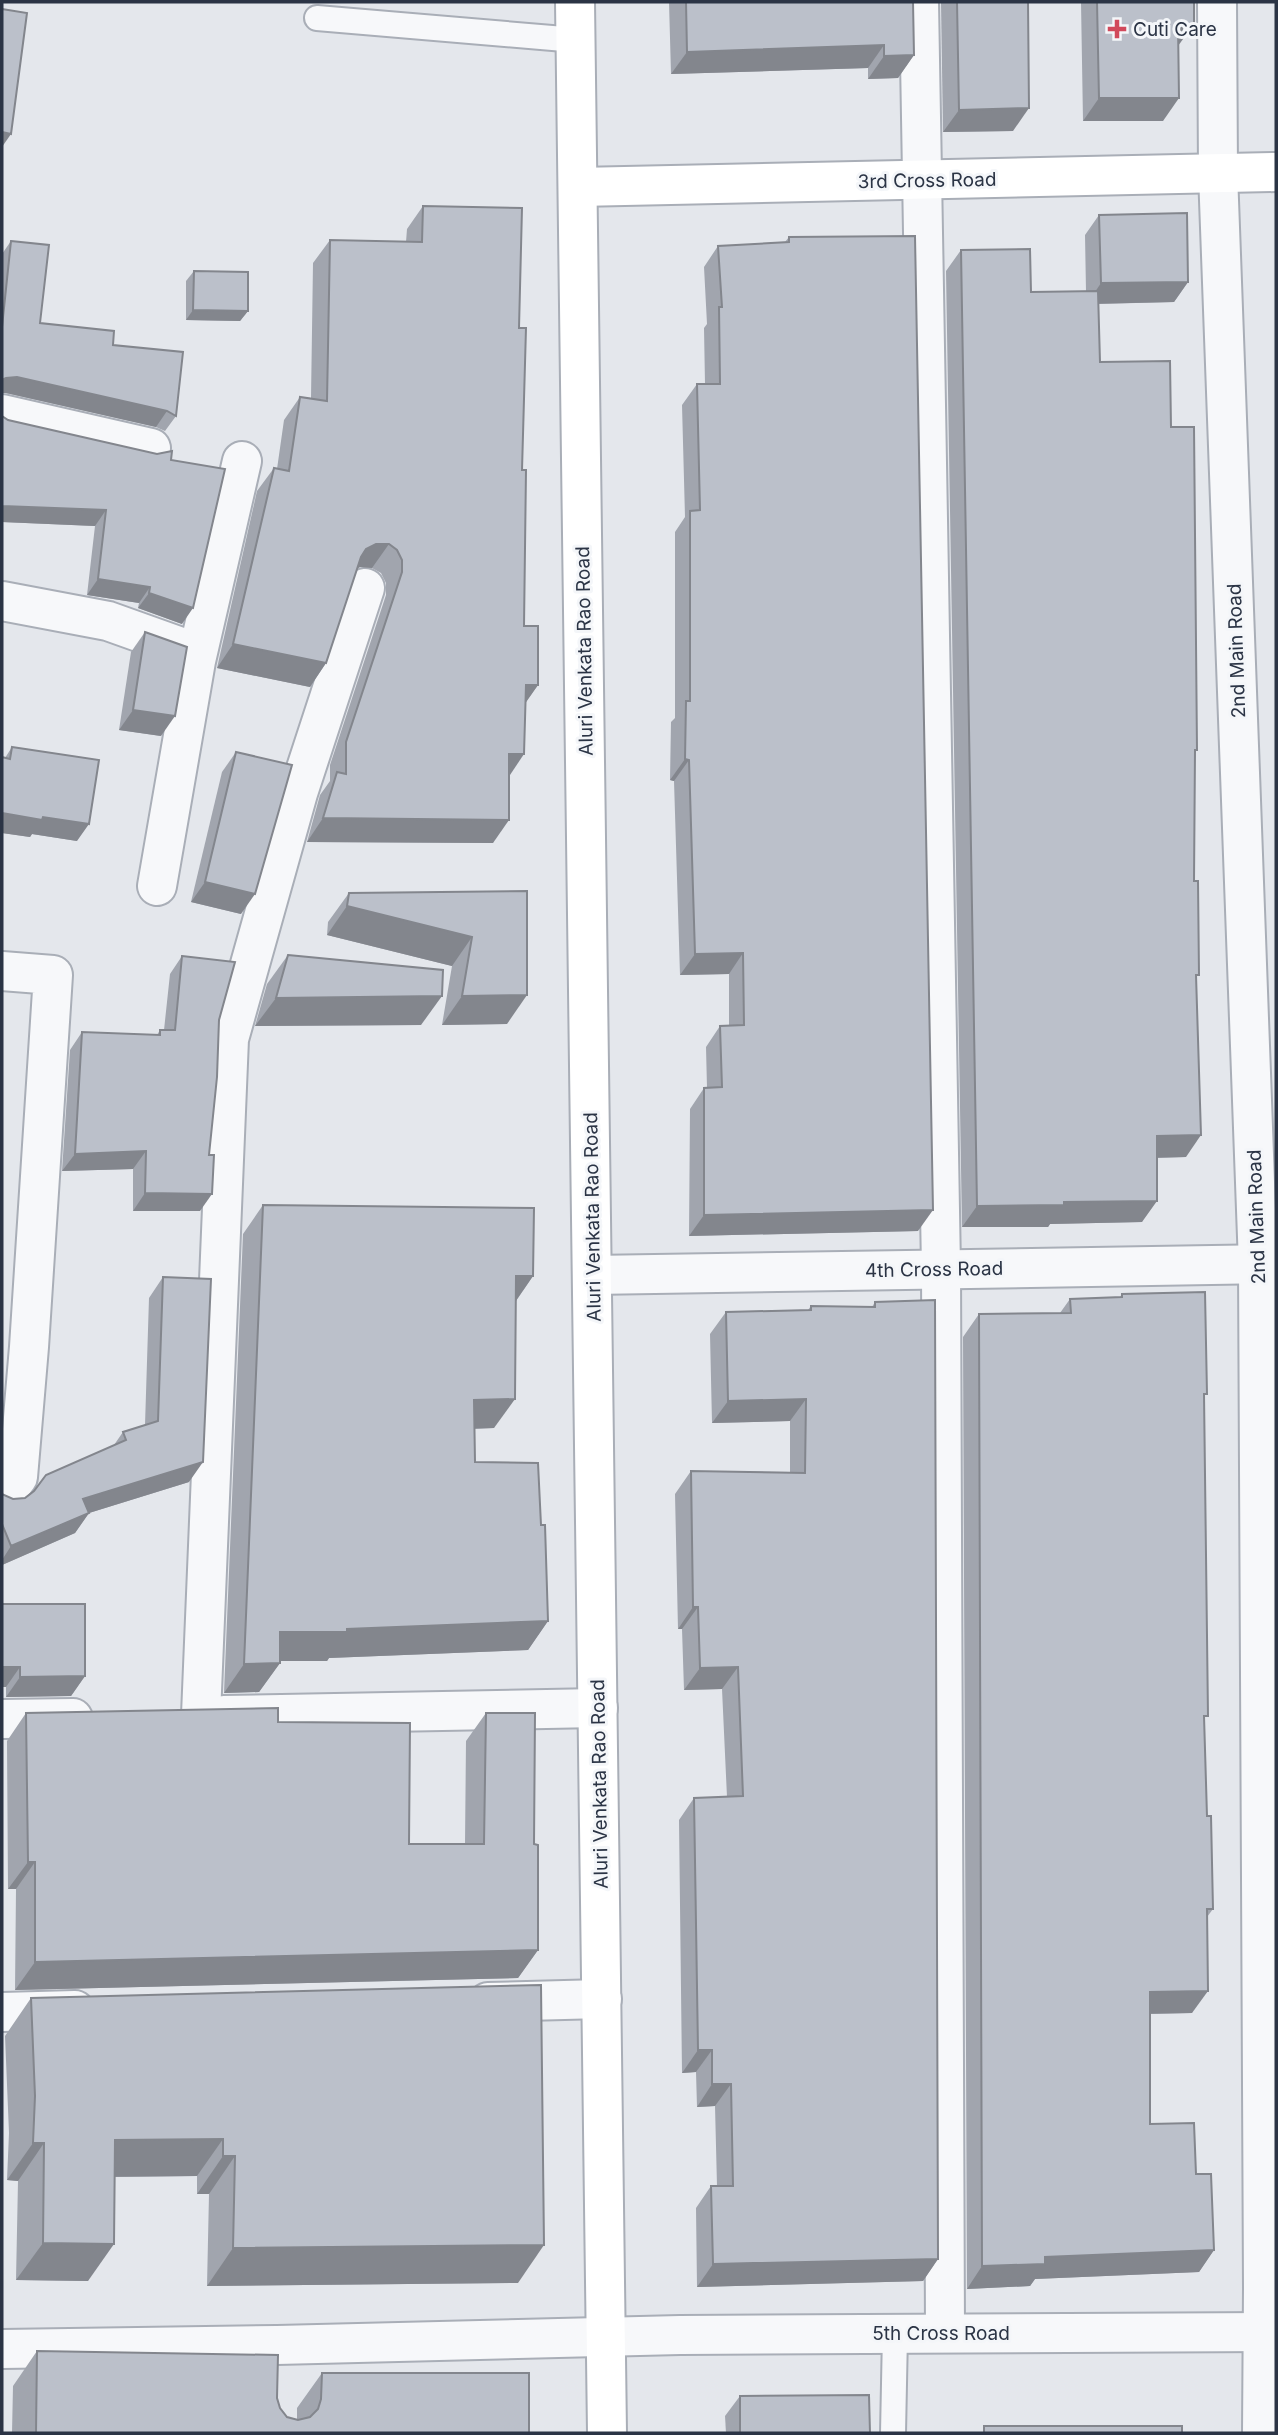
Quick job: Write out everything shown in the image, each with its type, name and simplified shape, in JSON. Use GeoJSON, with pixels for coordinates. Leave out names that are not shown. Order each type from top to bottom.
{"type":"FeatureCollection","features":[{"type":"Feature","properties":{"kind":"main road","name":"Aluri Venkata Rao Road"},"geometry":{"type":"LineString","coordinates":[[575,2],[607,2433]]}},
{"type":"Feature","properties":{"kind":"main road","name":"3rd Cross Road"},"geometry":{"type":"LineString","coordinates":[[578,187],[1276,172]]}},
{"type":"Feature","properties":{"kind":"street"},"geometry":{"type":"LineString","coordinates":[[919,2],[941,1268],[945,2333]]}},
{"type":"Feature","properties":{"kind":"street","name":"2nd Main Road"},"geometry":{"type":"LineString","coordinates":[[1217,2],[1218,173],[1267,1264],[1270,2332],[1262,2433]]}},
{"type":"Feature","properties":{"kind":"street"},"geometry":{"type":"LineString","coordinates":[[2,414],[151,448]]}},
{"type":"Feature","properties":{"kind":"street"},"geometry":{"type":"LineString","coordinates":[[157,886],[199,653],[242,461]]}},
{"type":"Feature","properties":{"kind":"street"},"geometry":{"type":"LineString","coordinates":[[201,1715],[229,1038],[298,793],[365,587]]}},
{"type":"Feature","properties":{"kind":"street"},"geometry":{"type":"LineString","coordinates":[[2,601],[108,621],[199,653]]}},
{"type":"Feature","properties":{"kind":"street"},"geometry":{"type":"LineString","coordinates":[[2,971],[53,975],[18,1477],[2,1498]]}},
{"type":"Feature","properties":{"kind":"street","name":"4th Cross Road"},"geometry":{"type":"LineString","coordinates":[[592,1275],[1267,1264]]}},
{"type":"Feature","properties":{"kind":"street"},"geometry":{"type":"LineString","coordinates":[[161,1716],[598,1708]]}},
{"type":"Feature","properties":{"kind":"street"},"geometry":{"type":"LineString","coordinates":[[2,1719],[108,1717]]}},
{"type":"Feature","properties":{"kind":"street"},"geometry":{"type":"LineString","coordinates":[[448,2003],[602,1999]]}},
{"type":"Feature","properties":{"kind":"street"},"geometry":{"type":"LineString","coordinates":[[2,2012],[113,2009]]}},
{"type":"Feature","properties":{"kind":"street","name":"5th Cross Road"},"geometry":{"type":"LineString","coordinates":[[2,2348],[277,2345],[606,2336],[1270,2332]]}},
{"type":"Feature","properties":{"kind":"street"},"geometry":{"type":"LineString","coordinates":[[276,2383],[277,2345]]}},
{"type":"Feature","properties":{"kind":"lane"},"geometry":{"type":"LineString","coordinates":[[317,18],[576,40]]}},
{"type":"Feature","properties":{"kind":"lane"},"geometry":{"type":"LineString","coordinates":[[893,2433],[895,2334]]}},
{"type":"Feature","properties":{"kind":"building"},"geometry":{"type":"Polygon","coordinates":[[[686,2],[913,2],[914,55],[884,56],[884,45],[687,52],[686,2]]]}},
{"type":"Feature","properties":{"kind":"building"},"geometry":{"type":"Polygon","coordinates":[[[957,2],[1028,2],[1029,108],[959,110],[957,2]]]}},
{"type":"Feature","properties":{"kind":"building"},"geometry":{"type":"Polygon","coordinates":[[[1097,2],[1194,2],[1194,24],[1178,24],[1179,98],[1099,98],[1097,2]]]}},
{"type":"Feature","properties":{"kind":"building"},"geometry":{"type":"Polygon","coordinates":[[[2,9],[27,13],[11,134],[2,132],[2,9]]]}},
{"type":"Feature","properties":{"kind":"building"},"geometry":{"type":"Polygon","coordinates":[[[423,206],[522,208],[519,328],[526,328],[522,470],[526,470],[524,626],[538,626],[538,685],[526,685],[524,754],[509,754],[509,820],[323,818],[337,772],[346,774],[346,742],[402,572],[402,560],[397,550],[389,544],[376,544],[366,549],[326,663],[233,644],[274,468],[289,471],[300,397],[327,401],[330,240],[422,242],[423,206]]]}},
{"type":"Feature","properties":{"kind":"building"},"geometry":{"type":"Polygon","coordinates":[[[1187,213],[1188,282],[1101,283],[1099,215],[1187,213]]]}},
{"type":"Feature","properties":{"kind":"building"},"geometry":{"type":"Polygon","coordinates":[[[915,236],[933,1210],[704,1215],[704,1088],[722,1087],[720,1026],[744,1025],[743,953],[695,954],[689,760],[685,759],[686,701],[690,701],[690,511],[700,510],[697,384],[720,384],[719,307],[722,307],[718,246],[789,242],[789,237],[915,236]]]}},
{"type":"Feature","properties":{"kind":"building"},"geometry":{"type":"Polygon","coordinates":[[[11,241],[49,245],[40,323],[114,331],[113,345],[183,352],[176,416],[167,411],[17,377],[2,380],[2,327],[11,241]]]}},
{"type":"Feature","properties":{"kind":"building"},"geometry":{"type":"Polygon","coordinates":[[[1030,249],[1031,292],[1098,291],[1100,362],[1170,361],[1171,427],[1194,427],[1197,750],[1194,881],[1198,881],[1199,975],[1196,975],[1201,1135],[1157,1136],[1157,1201],[977,1206],[961,250],[1030,249]]]}},
{"type":"Feature","properties":{"kind":"building"},"geometry":{"type":"Polygon","coordinates":[[[194,271],[248,272],[248,311],[193,310],[194,271]]]}},
{"type":"Feature","properties":{"kind":"building"},"geometry":{"type":"Polygon","coordinates":[[[2,416],[8,420],[157,454],[172,451],[171,460],[225,469],[193,608],[149,593],[150,587],[98,579],[106,510],[2,506],[2,416]]]}},
{"type":"Feature","properties":{"kind":"building"},"geometry":{"type":"Polygon","coordinates":[[[145,632],[187,647],[175,716],[133,710],[145,632]]]}},
{"type":"Feature","properties":{"kind":"building"},"geometry":{"type":"Polygon","coordinates":[[[12,747],[99,760],[89,824],[2,813],[2,757],[10,759],[12,747]]]}},
{"type":"Feature","properties":{"kind":"building"},"geometry":{"type":"Polygon","coordinates":[[[236,752],[292,765],[255,894],[205,882],[236,752]]]}},
{"type":"Feature","properties":{"kind":"building"},"geometry":{"type":"Polygon","coordinates":[[[527,891],[527,995],[462,996],[472,937],[347,906],[349,893],[527,891]]]}},
{"type":"Feature","properties":{"kind":"building"},"geometry":{"type":"Polygon","coordinates":[[[288,955],[443,970],[442,996],[276,998],[288,955]]]}},
{"type":"Feature","properties":{"kind":"building"},"geometry":{"type":"Polygon","coordinates":[[[182,956],[235,962],[219,1020],[217,1077],[209,1155],[214,1155],[212,1194],[145,1193],[146,1151],[75,1154],[82,1032],[160,1035],[160,1030],[175,1030],[182,956]]]}},
{"type":"Feature","properties":{"kind":"building"},"geometry":{"type":"Polygon","coordinates":[[[263,1205],[534,1208],[533,1276],[516,1276],[515,1399],[474,1400],[475,1462],[538,1463],[541,1525],[545,1525],[548,1621],[347,1629],[347,1632],[280,1632],[280,1663],[244,1664],[263,1205]]]}},
{"type":"Feature","properties":{"kind":"building"},"geometry":{"type":"Polygon","coordinates":[[[163,1277],[211,1279],[203,1462],[83,1499],[89,1513],[11,1546],[2,1524],[2,1494],[13,1499],[25,1498],[46,1475],[126,1440],[123,1432],[158,1421],[163,1277]]]}},
{"type":"Feature","properties":{"kind":"building"},"geometry":{"type":"Polygon","coordinates":[[[1205,1292],[1208,1716],[1204,1716],[1207,1816],[1211,1816],[1213,1909],[1207,1909],[1208,1991],[1150,1992],[1150,2124],[1194,2123],[1196,2174],[1211,2174],[1214,2250],[1045,2257],[1045,2264],[982,2266],[979,1314],[1071,1313],[1070,1299],[1122,1297],[1122,1294],[1205,1292]]]}},
{"type":"Feature","properties":{"kind":"building"},"geometry":{"type":"Polygon","coordinates":[[[935,1300],[938,2259],[713,2264],[711,2186],[733,2186],[731,2084],[712,2084],[712,2050],[698,2050],[694,1798],[743,1796],[738,1667],[700,1668],[698,1607],[693,1607],[691,1471],[805,1473],[806,1399],[728,1401],[726,1312],[811,1310],[811,1306],[875,1307],[875,1302],[935,1300]]]}},
{"type":"Feature","properties":{"kind":"building"},"geometry":{"type":"Polygon","coordinates":[[[2,1604],[85,1604],[85,1676],[20,1677],[20,1667],[2,1667],[2,1604]]]}},
{"type":"Feature","properties":{"kind":"building"},"geometry":{"type":"Polygon","coordinates":[[[278,1708],[278,1722],[410,1723],[409,1844],[484,1844],[486,1713],[535,1713],[534,1844],[538,1845],[538,1950],[35,1962],[35,1862],[28,1862],[26,1713],[278,1708]]]}},
{"type":"Feature","properties":{"kind":"building"},"geometry":{"type":"Polygon","coordinates":[[[541,1985],[544,2245],[233,2248],[235,2156],[223,2156],[223,2139],[115,2140],[114,2244],[43,2243],[44,2143],[33,2143],[35,2096],[31,1998],[541,1985]]]}},
{"type":"Feature","properties":{"kind":"building"},"geometry":{"type":"Polygon","coordinates":[[[37,2351],[278,2355],[277,2398],[280,2408],[287,2417],[298,2420],[310,2417],[318,2409],[322,2373],[529,2373],[529,2433],[36,2433],[37,2351]]]}},
{"type":"Feature","properties":{"kind":"building"},"geometry":{"type":"Polygon","coordinates":[[[869,2395],[870,2433],[740,2433],[740,2396],[869,2395]]]}},
{"type":"Feature","properties":{"kind":"building"},"geometry":{"type":"Polygon","coordinates":[[[984,2426],[1182,2426],[1182,2433],[984,2433],[984,2426]]]}},
{"type":"Feature","properties":{"kind":"place","name":"Cuti Care"},"geometry":{"type":"Point","coordinates":[1117,29]}}]}
